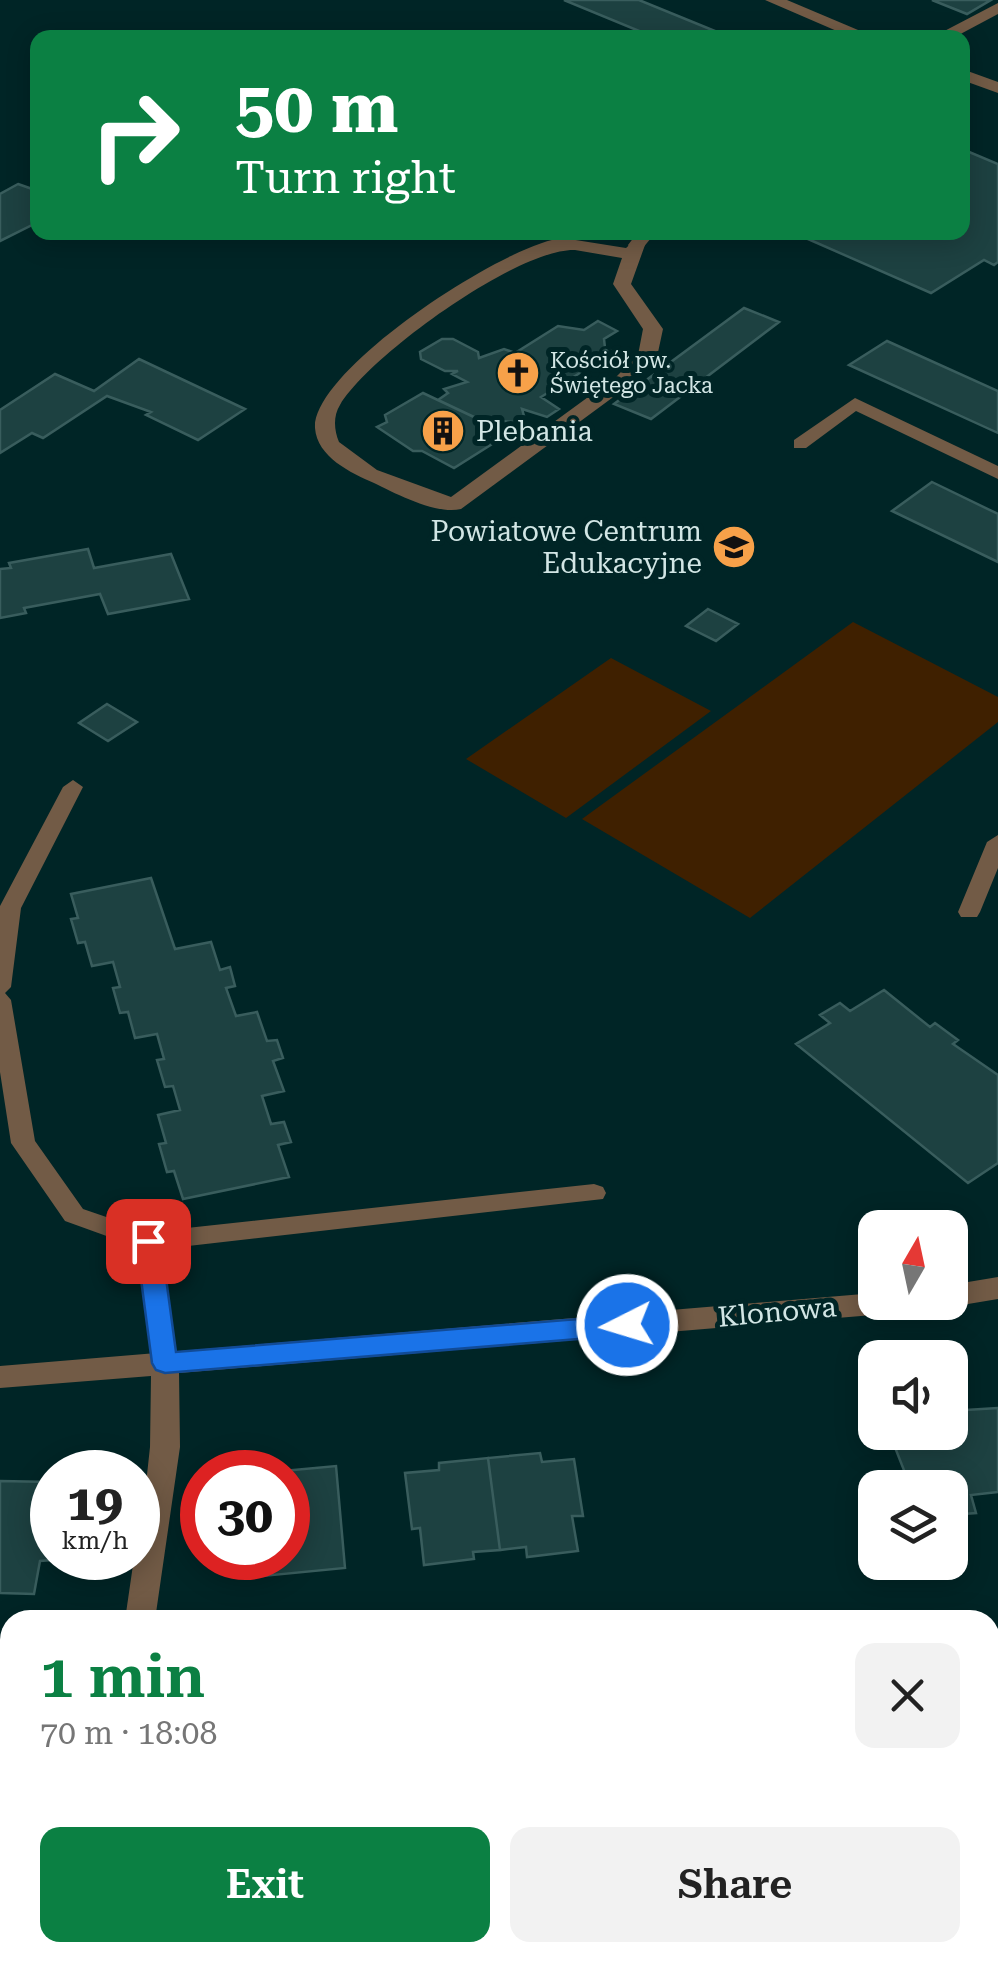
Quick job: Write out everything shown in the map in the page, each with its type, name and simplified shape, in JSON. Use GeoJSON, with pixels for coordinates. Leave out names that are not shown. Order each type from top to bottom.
{"type":"FeatureCollection","features":[{"type":"Feature","properties":{"kind":"street"},"geometry":{"type":"LineString","coordinates":[[773,0],[849,30]]}},
{"type":"Feature","properties":{"kind":"street"},"geometry":{"type":"LineString","coordinates":[[955,30],[998,8]]}},
{"type":"Feature","properties":{"kind":"street"},"geometry":{"type":"LineString","coordinates":[[970,77],[998,88]]}},
{"type":"Feature","properties":{"kind":"street"},"geometry":{"type":"LineString","coordinates":[[638,244],[622,284],[653,329],[648,358],[624,380],[454,505],[350,463],[330,445],[324,426],[330,403],[353,378],[389,342],[510,262],[543,246],[638,244]]}},
{"type":"Feature","properties":{"kind":"street"},"geometry":{"type":"LineString","coordinates":[[968,1293],[998,1288]]}},
{"type":"Feature","properties":{"kind":"street","name":"Klonowa"},"geometry":{"type":"LineString","coordinates":[[0,1377],[858,1305]]}},
{"type":"Feature","properties":{"kind":"street"},"geometry":{"type":"LineString","coordinates":[[141,1610],[165,1447],[165,1363]]}},
{"type":"Feature","properties":{"kind":"lane"},"geometry":{"type":"LineString","coordinates":[[800,444],[855,403],[998,473]]}},
{"type":"Feature","properties":{"kind":"lane"},"geometry":{"type":"LineString","coordinates":[[0,988],[10,908],[73,788]]}},
{"type":"Feature","properties":{"kind":"lane"},"geometry":{"type":"LineString","coordinates":[[969,912],[998,842]]}},
{"type":"Feature","properties":{"kind":"lane"},"geometry":{"type":"LineString","coordinates":[[0,1000],[23,1143],[74,1215],[148,1241],[594,1192]]}},
{"type":"Feature","properties":{"kind":"lane"},"geometry":{"type":"LineString","coordinates":[[148,1241],[165,1363]]}},
{"type":"Feature","properties":{"kind":"shaded area"},"geometry":{"type":"Polygon","coordinates":[[[853,622],[998,697],[998,722],[750,918],[582,819],[853,622]]]}},
{"type":"Feature","properties":{"kind":"shaded area"},"geometry":{"type":"Polygon","coordinates":[[[611,658],[711,711],[566,818],[466,759],[611,658]]]}},
{"type":"Feature","properties":{"kind":"building"},"geometry":{"type":"Polygon","coordinates":[[[564,0],[639,0],[712,30],[637,30],[564,0]]]}},
{"type":"Feature","properties":{"kind":"building"},"geometry":{"type":"Polygon","coordinates":[[[932,0],[991,0],[967,14],[932,0]]]}},
{"type":"Feature","properties":{"kind":"building"},"geometry":{"type":"Polygon","coordinates":[[[970,152],[998,164],[998,262],[994,265],[984,260],[931,293],[810,240],[970,240],[970,152]]]}},
{"type":"Feature","properties":{"kind":"building"},"geometry":{"type":"Polygon","coordinates":[[[18,184],[30,188],[30,226],[0,241],[0,194],[18,184]]]}},
{"type":"Feature","properties":{"kind":"building"},"geometry":{"type":"Polygon","coordinates":[[[744,308],[779,322],[651,419],[614,404],[744,308]]]}},
{"type":"Feature","properties":{"kind":"building","name":"Kościół pw. Świętego Jacka"},"geometry":{"type":"Polygon","coordinates":[[[598,321],[617,331],[604,339],[605,348],[614,352],[541,397],[559,409],[547,417],[522,409],[524,416],[493,426],[438,400],[448,393],[444,389],[467,382],[452,374],[458,371],[445,371],[421,359],[420,352],[442,339],[453,339],[478,352],[479,358],[504,349],[515,353],[558,326],[584,330],[598,321]]]}},
{"type":"Feature","properties":{"kind":"building"},"geometry":{"type":"Polygon","coordinates":[[[887,341],[998,391],[998,433],[849,365],[887,341]]]}},
{"type":"Feature","properties":{"kind":"building"},"geometry":{"type":"Polygon","coordinates":[[[139,359],[245,409],[198,440],[146,415],[151,412],[107,396],[43,438],[32,433],[0,453],[0,410],[55,374],[94,391],[139,359]]]}},
{"type":"Feature","properties":{"kind":"building","name":"Plebania"},"geometry":{"type":"Polygon","coordinates":[[[423,393],[508,434],[454,468],[422,451],[413,451],[377,427],[387,422],[385,415],[423,393]]]}},
{"type":"Feature","properties":{"kind":"building"},"geometry":{"type":"Polygon","coordinates":[[[932,482],[998,514],[998,562],[892,511],[932,482]]]}},
{"type":"Feature","properties":{"kind":"building"},"geometry":{"type":"Polygon","coordinates":[[[88,549],[94,568],[171,554],[189,599],[108,614],[100,594],[24,608],[26,613],[0,618],[0,569],[11,568],[9,563],[88,549]]]}},
{"type":"Feature","properties":{"kind":"building"},"geometry":{"type":"Polygon","coordinates":[[[708,609],[738,624],[716,641],[686,626],[708,609]]]}},
{"type":"Feature","properties":{"kind":"building"},"geometry":{"type":"Polygon","coordinates":[[[107,704],[137,722],[108,741],[79,723],[107,704]]]}},
{"type":"Feature","properties":{"kind":"building"},"geometry":{"type":"Polygon","coordinates":[[[151,878],[175,949],[211,942],[220,970],[230,967],[235,986],[226,988],[236,1016],[257,1012],[267,1041],[277,1040],[283,1058],[273,1061],[284,1091],[262,1096],[271,1124],[284,1122],[291,1142],[278,1145],[289,1177],[183,1199],[174,1171],[167,1172],[159,1144],[166,1143],[158,1115],[180,1110],[173,1086],[165,1087],[157,1060],[164,1059],[157,1034],[135,1038],[128,1012],[120,1013],[113,988],[120,987],[113,962],[92,966],[85,942],[78,943],[71,919],[78,918],[71,894],[151,878]]]}},
{"type":"Feature","properties":{"kind":"building"},"geometry":{"type":"Polygon","coordinates":[[[884,990],[930,1027],[935,1023],[958,1040],[953,1044],[998,1075],[998,1163],[968,1183],[796,1044],[830,1023],[820,1015],[840,1003],[850,1011],[884,990]]]}},
{"type":"Feature","properties":{"kind":"building"},"geometry":{"type":"Polygon","coordinates":[[[998,1408],[998,1492],[971,1495],[976,1513],[968,1514],[968,1470],[904,1470],[896,1450],[968,1450],[968,1410],[998,1408]]]}},
{"type":"Feature","properties":{"kind":"building"},"geometry":{"type":"Polygon","coordinates":[[[540,1453],[542,1462],[574,1459],[583,1516],[572,1516],[578,1551],[527,1557],[526,1547],[500,1550],[488,1458],[540,1453]]]}},
{"type":"Feature","properties":{"kind":"building"},"geometry":{"type":"Polygon","coordinates":[[[488,1458],[500,1550],[473,1552],[474,1559],[424,1565],[420,1528],[412,1529],[405,1473],[439,1470],[439,1463],[488,1458]]]}},
{"type":"Feature","properties":{"kind":"building"},"geometry":{"type":"Polygon","coordinates":[[[336,1466],[345,1568],[310,1571],[310,1468],[336,1466]]]}},
{"type":"Feature","properties":{"kind":"building"},"geometry":{"type":"Polygon","coordinates":[[[0,1481],[30,1482],[30,1580],[37,1580],[34,1594],[0,1593],[0,1481]]]}},
{"type":"Feature","properties":{"kind":"place","name":"Kościół pw. Świętego Jacka"},"geometry":{"type":"Point","coordinates":[518,373]}},
{"type":"Feature","properties":{"kind":"place","name":"Plebania"},"geometry":{"type":"Point","coordinates":[443,431]}},
{"type":"Feature","properties":{"kind":"place","name":"Powiatowe Centrum Edukacyjne"},"geometry":{"type":"Point","coordinates":[734,547]}},
{"type":"Feature","properties":{"kind":"route"},"geometry":{"type":"LineString","coordinates":[[148,1241],[165,1363],[627,1325]]}}]}
